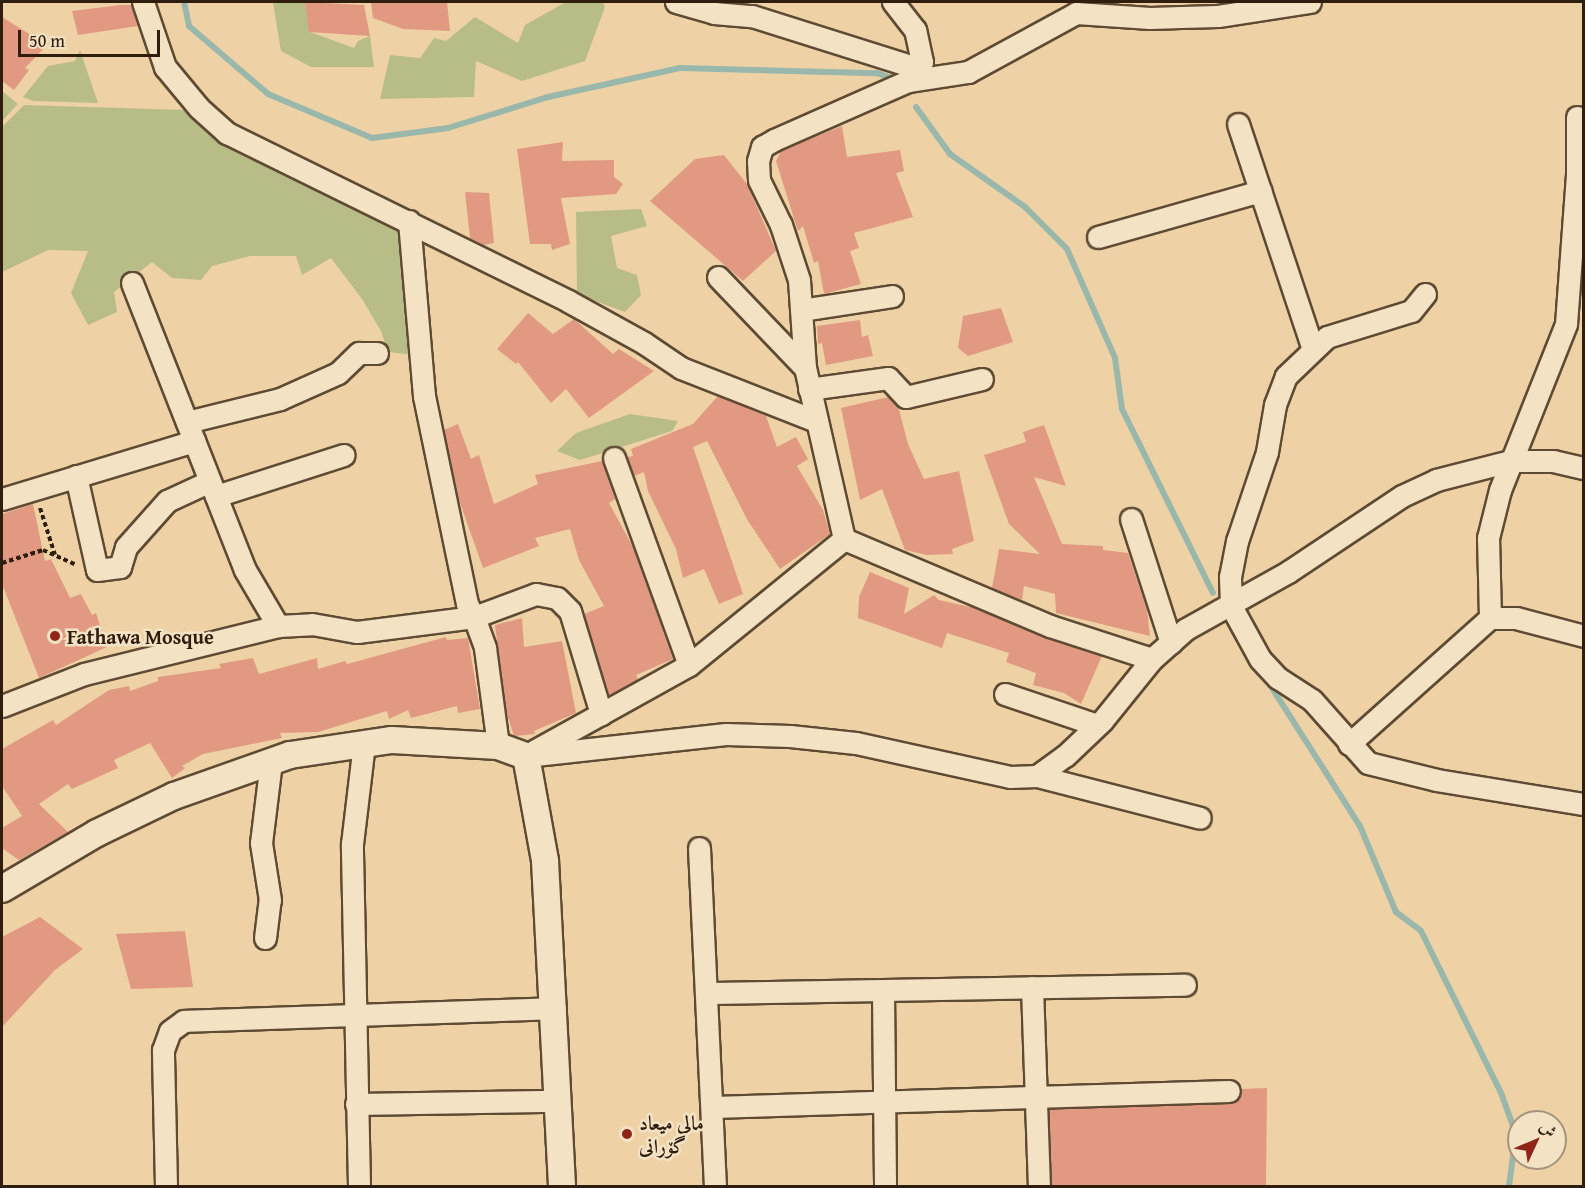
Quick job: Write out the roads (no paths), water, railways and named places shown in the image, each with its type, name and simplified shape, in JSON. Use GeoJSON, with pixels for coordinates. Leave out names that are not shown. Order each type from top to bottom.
{"type":"FeatureCollection","features":[{"type":"Feature","properties":{"kind":"street"},"geometry":{"type":"LineString","coordinates":[[143,2],[165,67],[199,108],[227,134],[409,221],[587,312],[681,368],[816,422]]}},
{"type":"Feature","properties":{"kind":"street"},"geometry":{"type":"LineString","coordinates":[[676,2],[714,13],[752,16],[908,78]]}},
{"type":"Feature","properties":{"kind":"street"},"geometry":{"type":"LineString","coordinates":[[893,2],[915,30],[921,62],[908,78]]}},
{"type":"Feature","properties":{"kind":"street"},"geometry":{"type":"LineString","coordinates":[[844,539],[805,368],[799,280],[781,225],[759,180],[759,154],[762,147],[788,132],[853,105],[908,78],[968,72],[1076,13],[1093,11],[1150,18],[1218,16],[1310,2]]}},
{"type":"Feature","properties":{"kind":"street"},"geometry":{"type":"LineString","coordinates":[[1490,618],[1488,538],[1510,461],[1566,324],[1577,182],[1577,117]]}},
{"type":"Feature","properties":{"kind":"street"},"geometry":{"type":"LineString","coordinates":[[1238,124],[1312,347]]}},
{"type":"Feature","properties":{"kind":"street"},"geometry":{"type":"LineString","coordinates":[[1098,237],[1261,191]]}},
{"type":"Feature","properties":{"kind":"street"},"geometry":{"type":"LineString","coordinates":[[409,221],[424,396],[467,604],[485,648],[498,746]]}},
{"type":"Feature","properties":{"kind":"street"},"geometry":{"type":"LineString","coordinates":[[718,277],[805,368]]}},
{"type":"Feature","properties":{"kind":"street"},"geometry":{"type":"LineString","coordinates":[[132,283],[246,570],[278,626]]}},
{"type":"Feature","properties":{"kind":"street"},"geometry":{"type":"LineString","coordinates":[[1425,294],[1411,311],[1345,329],[1312,347],[1286,375],[1275,405],[1267,452],[1237,541],[1225,608],[1260,659],[1278,678],[1312,700],[1368,763],[1437,780],[1584,804]]}},
{"type":"Feature","properties":{"kind":"street"},"geometry":{"type":"LineString","coordinates":[[801,310],[892,296]]}},
{"type":"Feature","properties":{"kind":"street"},"geometry":{"type":"LineString","coordinates":[[2,500],[76,476],[190,431],[280,399],[338,373],[359,353],[377,352]]}},
{"type":"Feature","properties":{"kind":"street"},"geometry":{"type":"LineString","coordinates":[[810,389],[888,378],[906,397],[982,378]]}},
{"type":"Feature","properties":{"kind":"street"},"geometry":{"type":"LineString","coordinates":[[76,476],[97,570],[120,567],[126,547],[167,501],[344,455]]}},
{"type":"Feature","properties":{"kind":"street"},"geometry":{"type":"LineString","coordinates":[[614,458],[689,665]]}},
{"type":"Feature","properties":{"kind":"street"},"geometry":{"type":"LineString","coordinates":[[1037,777],[1097,725],[1152,659],[1179,636],[1402,496],[1436,480],[1510,461],[1553,461],[1584,468]]}},
{"type":"Feature","properties":{"kind":"street"},"geometry":{"type":"LineString","coordinates":[[1131,519],[1179,636]]}},
{"type":"Feature","properties":{"kind":"street"},"geometry":{"type":"LineString","coordinates":[[844,539],[1050,626],[1152,659]]}},
{"type":"Feature","properties":{"kind":"street"},"geometry":{"type":"LineString","coordinates":[[526,756],[689,665],[844,539]]}},
{"type":"Feature","properties":{"kind":"street"},"geometry":{"type":"LineString","coordinates":[[2,706],[84,674],[278,626],[312,624],[357,632],[474,617],[536,594],[557,598],[570,610],[601,714]]}},
{"type":"Feature","properties":{"kind":"street"},"geometry":{"type":"LineString","coordinates":[[1350,744],[1490,618],[1516,618],[1584,636]]}},
{"type":"Feature","properties":{"kind":"street"},"geometry":{"type":"LineString","coordinates":[[1005,694],[1097,725]]}},
{"type":"Feature","properties":{"kind":"street"},"geometry":{"type":"LineString","coordinates":[[4,881],[174,796],[271,761],[392,740],[498,746],[526,756],[726,734],[790,735],[856,743],[1010,777],[1037,777],[1200,818]]}},
{"type":"Feature","properties":{"kind":"street"},"geometry":{"type":"LineString","coordinates":[[359,1186],[353,1017],[352,844],[364,744]]}},
{"type":"Feature","properties":{"kind":"street"},"geometry":{"type":"LineString","coordinates":[[526,756],[545,861],[555,1008],[562,1186]]}},
{"type":"Feature","properties":{"kind":"street"},"geometry":{"type":"LineString","coordinates":[[265,938],[270,900],[261,843],[271,761]]}},
{"type":"Feature","properties":{"kind":"street"},"geometry":{"type":"LineString","coordinates":[[699,848],[708,993],[715,1186]]}},
{"type":"Feature","properties":{"kind":"street"},"geometry":{"type":"LineString","coordinates":[[708,993],[883,992],[1185,985]]}},
{"type":"Feature","properties":{"kind":"street"},"geometry":{"type":"LineString","coordinates":[[1032,987],[1038,1096],[1039,1186]]}},
{"type":"Feature","properties":{"kind":"street"},"geometry":{"type":"LineString","coordinates":[[883,992],[885,1186]]}},
{"type":"Feature","properties":{"kind":"street"},"geometry":{"type":"LineString","coordinates":[[166,1186],[163,1050],[170,1031],[184,1021],[353,1017],[555,1008]]}},
{"type":"Feature","properties":{"kind":"street"},"geometry":{"type":"LineString","coordinates":[[713,1107],[885,1104],[1038,1096],[1229,1091]]}},
{"type":"Feature","properties":{"kind":"street"},"geometry":{"type":"LineString","coordinates":[[356,1104],[558,1101]]}},
{"type":"Feature","properties":{"kind":"waterway"},"geometry":{"type":"LineString","coordinates":[[184,2],[189,26],[268,94],[372,138],[448,128],[548,97],[680,68],[877,73],[891,78]]}},
{"type":"Feature","properties":{"kind":"waterway"},"geometry":{"type":"LineString","coordinates":[[916,107],[950,154],[1025,207],[1067,249],[1115,358],[1122,409],[1213,593]]}},
{"type":"Feature","properties":{"kind":"waterway"},"geometry":{"type":"LineString","coordinates":[[1265,677],[1360,826],[1396,912],[1421,931],[1501,1093],[1516,1134],[1509,1186]]}},
{"type":"Feature","properties":{"kind":"place","name":"Fathawa Mosque"},"geometry":{"type":"Point","coordinates":[55,636]}},
{"type":"Feature","properties":{"kind":"place","name":"مالی میعاد گۆرانی"},"geometry":{"type":"Point","coordinates":[627,1134]}}]}
